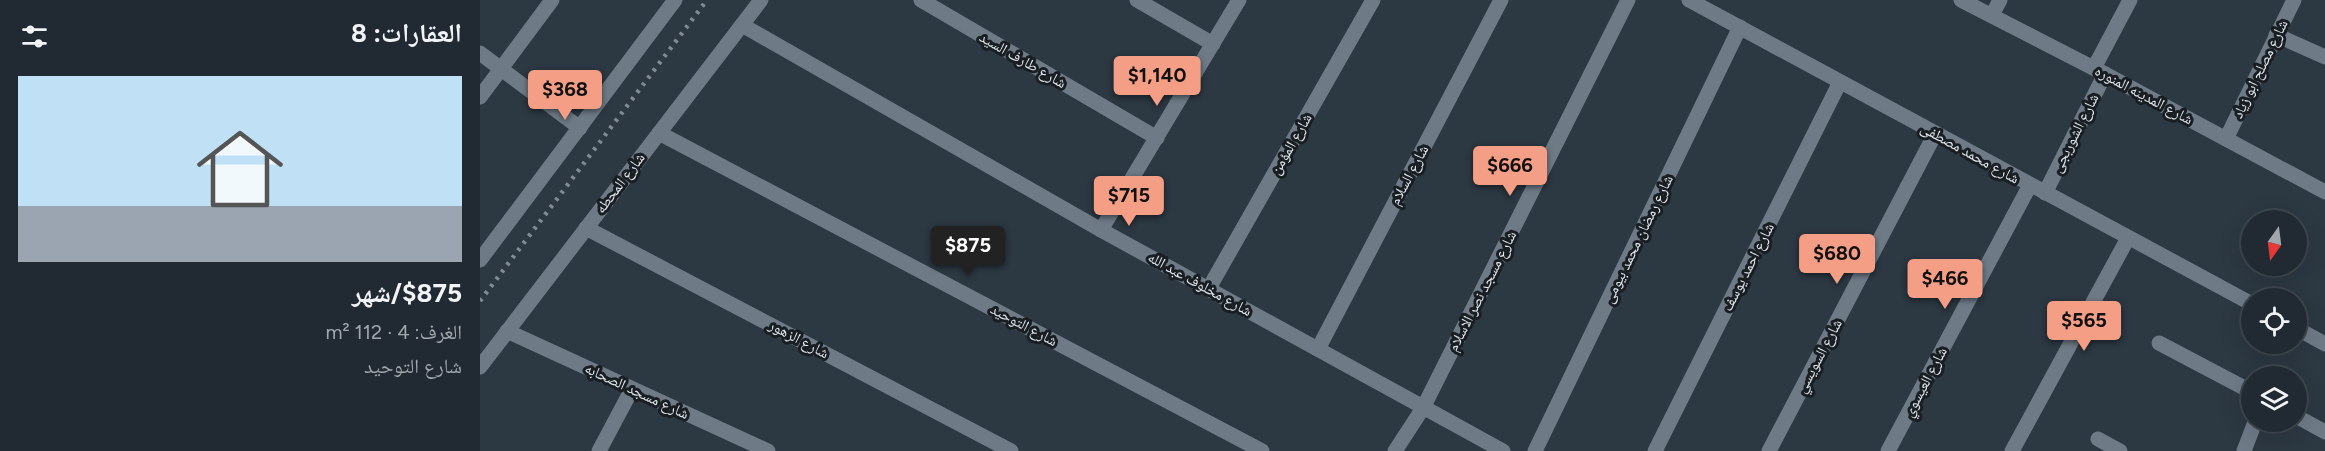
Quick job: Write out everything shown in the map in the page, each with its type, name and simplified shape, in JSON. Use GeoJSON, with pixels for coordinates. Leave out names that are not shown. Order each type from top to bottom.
{"type":"FeatureCollection","features":[{"type":"Feature","properties":{"kind":"street"},"geometry":{"type":"LineString","coordinates":[[480,97],[552,0]]}},
{"type":"Feature","properties":{"kind":"street"},"geometry":{"type":"LineString","coordinates":[[480,260],[675,0]]}},
{"type":"Feature","properties":{"kind":"street","name":"شارع المحطه"},"geometry":{"type":"LineString","coordinates":[[480,367],[761,0]]}},
{"type":"Feature","properties":{"kind":"street","name":"شارع طارف السيد"},"geometry":{"type":"LineString","coordinates":[[921,0],[1157,138]]}},
{"type":"Feature","properties":{"kind":"street"},"geometry":{"type":"LineString","coordinates":[[1137,0],[1213,44]]}},
{"type":"Feature","properties":{"kind":"street"},"geometry":{"type":"LineString","coordinates":[[1101,230],[1239,0]]}},
{"type":"Feature","properties":{"kind":"street","name":"شارع المؤمن"},"geometry":{"type":"LineString","coordinates":[[1209,288],[1374,0]]}},
{"type":"Feature","properties":{"kind":"street","name":"شارع السلام"},"geometry":{"type":"LineString","coordinates":[[1318,349],[1501,0]]}},
{"type":"Feature","properties":{"kind":"street","name":"شارع مسجد نصر الاسلام"},"geometry":{"type":"LineString","coordinates":[[1395,451],[1423,408],[1628,0]]}},
{"type":"Feature","properties":{"kind":"street","name":"شارع محمد مصطفى"},"geometry":{"type":"LineString","coordinates":[[1689,0],[2241,298]]}},
{"type":"Feature","properties":{"kind":"street","name":"شارع المدينه المنوره"},"geometry":{"type":"LineString","coordinates":[[1961,0],[2100,71],[2325,192]]}},
{"type":"Feature","properties":{"kind":"street"},"geometry":{"type":"LineString","coordinates":[[1992,15],[2000,0]]}},
{"type":"Feature","properties":{"kind":"street","name":"شارع الشوربجى"},"geometry":{"type":"LineString","coordinates":[[2045,193],[2130,0]]}},
{"type":"Feature","properties":{"kind":"street","name":"شارع مصلح ابو زياد"},"geometry":{"type":"LineString","coordinates":[[2226,139],[2294,0]]}},
{"type":"Feature","properties":{"kind":"street","name":"شارع مخلوف عبد الله"},"geometry":{"type":"LineString","coordinates":[[742,25],[1101,230],[1503,451]]}},
{"type":"Feature","properties":{"kind":"street","name":"شارع رمضان محمد بيومى"},"geometry":{"type":"LineString","coordinates":[[1535,451],[1740,27]]}},
{"type":"Feature","properties":{"kind":"street"},"geometry":{"type":"LineString","coordinates":[[2276,35],[2325,57]]}},
{"type":"Feature","properties":{"kind":"street"},"geometry":{"type":"LineString","coordinates":[[480,53],[580,128]]}},
{"type":"Feature","properties":{"kind":"street","name":"شارع احمد يوسف"},"geometry":{"type":"LineString","coordinates":[[1655,451],[1840,82]]}},
{"type":"Feature","properties":{"kind":"street","name":"شارع التوحيد"},"geometry":{"type":"LineString","coordinates":[[658,133],[1262,451]]}},
{"type":"Feature","properties":{"kind":"street","name":"شارع السويسي"},"geometry":{"type":"LineString","coordinates":[[1769,451],[1935,134]]}},
{"type":"Feature","properties":{"kind":"street","name":"شارع العيسوي"},"geometry":{"type":"LineString","coordinates":[[1888,451],[2030,185]]}},
{"type":"Feature","properties":{"kind":"street","name":"شارع الزهور"},"geometry":{"type":"LineString","coordinates":[[586,228],[1011,451]]}},
{"type":"Feature","properties":{"kind":"street"},"geometry":{"type":"LineString","coordinates":[[2012,451],[2128,238]]}},
{"type":"Feature","properties":{"kind":"street","name":"شارع مسجد الصحابه"},"geometry":{"type":"LineString","coordinates":[[507,331],[761,450]]}},
{"type":"Feature","properties":{"kind":"street"},"geometry":{"type":"LineString","coordinates":[[2307,334],[2325,344]]}},
{"type":"Feature","properties":{"kind":"street"},"geometry":{"type":"LineString","coordinates":[[2159,342],[2241,386]]}},
{"type":"Feature","properties":{"kind":"street"},"geometry":{"type":"LineString","coordinates":[[598,451],[632,389]]}},
{"type":"Feature","properties":{"kind":"street"},"geometry":{"type":"LineString","coordinates":[[2307,422],[2325,432]]}},
{"type":"Feature","properties":{"kind":"street"},"geometry":{"type":"LineString","coordinates":[[2244,451],[2251,432]]}},
{"type":"Feature","properties":{"kind":"street"},"geometry":{"type":"LineString","coordinates":[[2097,439],[2121,451]]}},
{"type":"Feature","properties":{"kind":"railway"},"geometry":{"type":"LineString","coordinates":[[480,301],[707,0]]}}]}
